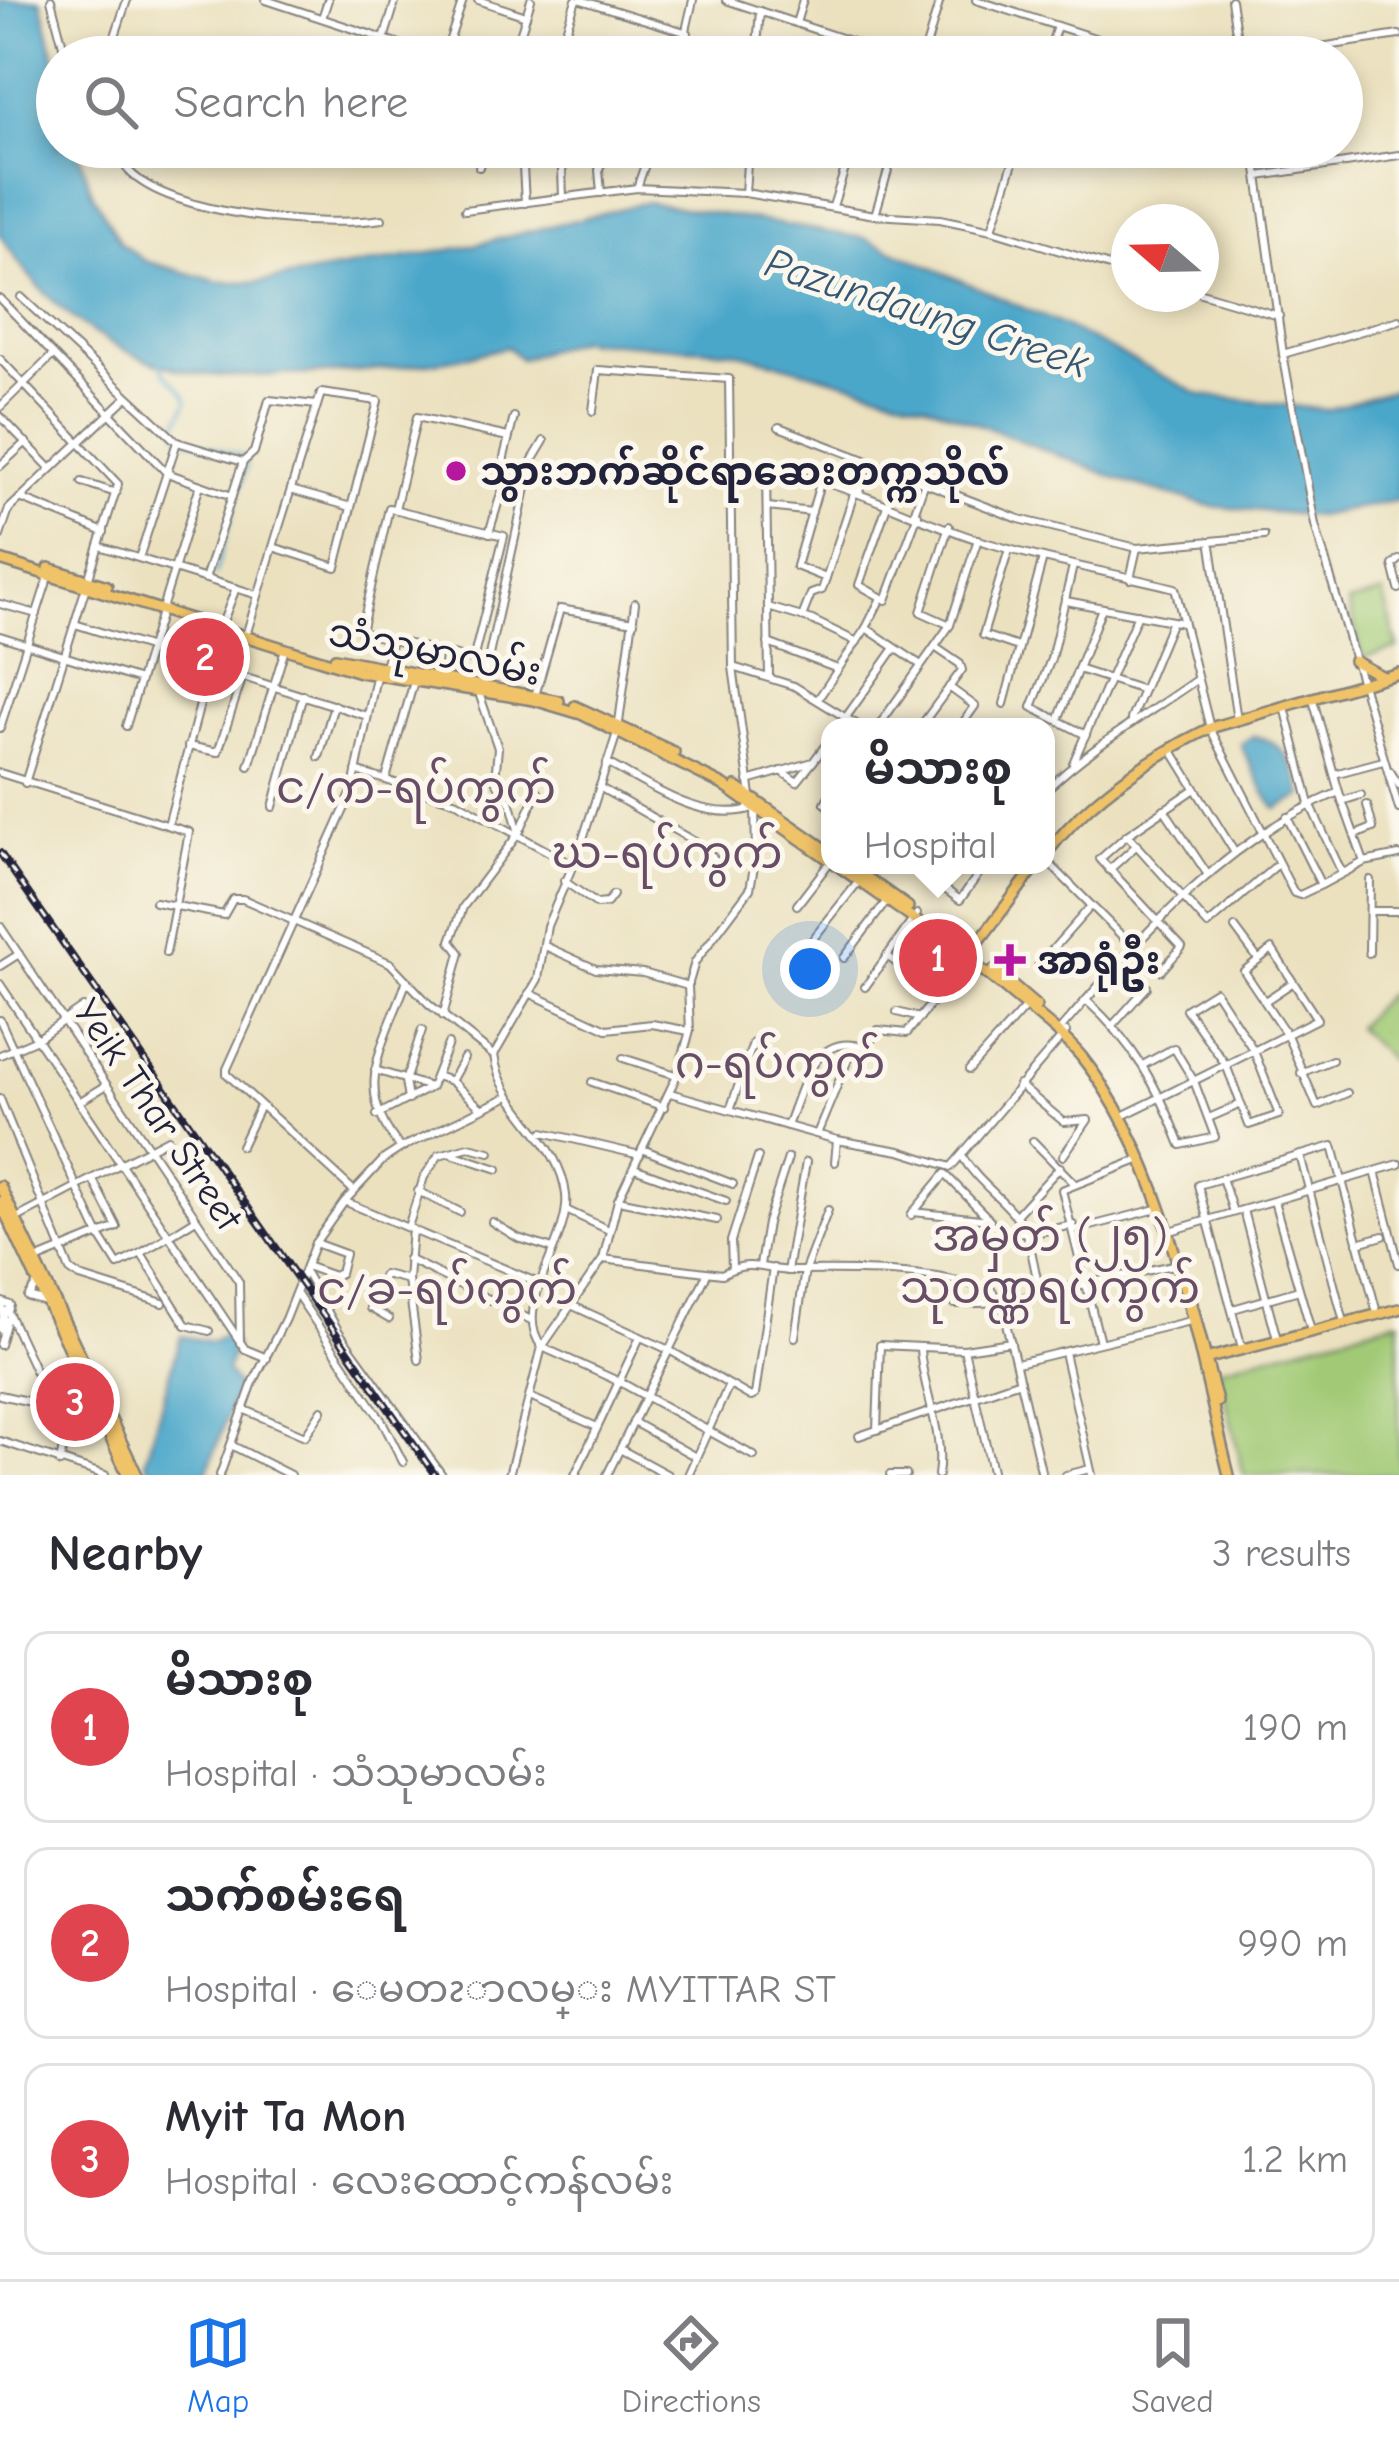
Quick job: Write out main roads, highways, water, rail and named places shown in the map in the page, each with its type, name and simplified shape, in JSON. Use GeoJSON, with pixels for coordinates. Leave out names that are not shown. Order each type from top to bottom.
{"type":"FeatureCollection","features":[{"type":"Feature","properties":{"kind":"main road","name":"သံသုမာလမ်း"},"geometry":{"type":"LineString","coordinates":[[0,557],[285,647],[379,671],[535,696],[619,727],[753,802],[821,852]]}},
{"type":"Feature","properties":{"kind":"main road","name":"သံသုမာလမ်း"},"geometry":{"type":"LineString","coordinates":[[221,627],[285,647]]}},
{"type":"Feature","properties":{"kind":"main road"},"geometry":{"type":"LineString","coordinates":[[1347,687],[1356,666],[1383,677]]}},
{"type":"Feature","properties":{"kind":"main road"},"geometry":{"type":"LineString","coordinates":[[1055,844],[1106,793],[1210,728],[1399,673]]}},
{"type":"Feature","properties":{"kind":"main road","name":"သံသုမာလမ်း"},"geometry":{"type":"LineString","coordinates":[[415,677],[481,687]]}},
{"type":"Feature","properties":{"kind":"main road","name":"သံသုမာလမ်း"},"geometry":{"type":"LineString","coordinates":[[855,874],[969,955],[1062,1032],[1121,1117],[1170,1231],[1232,1475]]}},
{"type":"Feature","properties":{"kind":"main road","name":"သံသုမာလမ်း"},"geometry":{"type":"LineString","coordinates":[[857,874],[861,878]]}},
{"type":"Feature","properties":{"kind":"main road"},"geometry":{"type":"LineString","coordinates":[[969,955],[1030,874]]}},
{"type":"Feature","properties":{"kind":"main road"},"geometry":{"type":"LineString","coordinates":[[1,1192],[36,1260],[42,1282]]}},
{"type":"Feature","properties":{"kind":"main road"},"geometry":{"type":"LineString","coordinates":[[18,1231],[133,1475]]}},
{"type":"Feature","properties":{"kind":"main road"},"geometry":{"type":"LineString","coordinates":[[1203,1359],[1399,1309]]}},
{"type":"Feature","properties":{"kind":"water","name":"Pazundaung Creek"},"geometry":{"type":"Polygon","coordinates":[[[0,0],[41,0],[50,36],[36,36],[36,168],[84,168],[92,193],[121,243],[145,261],[219,282],[262,282],[466,247],[647,202],[864,238],[1058,323],[1201,395],[1326,410],[1399,388],[1399,500],[1317,516],[1210,506],[1129,483],[930,405],[734,351],[578,340],[521,359],[507,347],[383,369],[244,376],[189,372],[124,350],[94,333],[42,289],[0,234],[0,0]]]}},
{"type":"Feature","properties":{"kind":"water"},"geometry":{"type":"Polygon","coordinates":[[[1253,736],[1273,743],[1287,757],[1303,796],[1277,809],[1273,805],[1241,744],[1253,736]]]}},
{"type":"Feature","properties":{"kind":"water"},"geometry":{"type":"Polygon","coordinates":[[[227,1334],[235,1346],[226,1371],[238,1387],[206,1475],[153,1475],[145,1461],[181,1336],[212,1342],[227,1334]]]}},
{"type":"Feature","properties":{"kind":"waterway"},"geometry":{"type":"LineString","coordinates":[[160,362],[188,401],[176,426],[180,437],[243,456],[247,466],[215,574]]}},
{"type":"Feature","properties":{"kind":"railway"},"geometry":{"type":"LineString","coordinates":[[0,853],[435,1475]]}},
{"type":"Feature","properties":{"kind":"place","name":"သွားဘက်‌ဆိုင်ရာဆေးတက္ကသိုလ်"},"geometry":{"type":"Point","coordinates":[456,471]}},
{"type":"Feature","properties":{"kind":"place","name":"သက်စမ်းရေ"},"geometry":{"type":"Point","coordinates":[205,657]}},
{"type":"Feature","properties":{"kind":"place","name":"မိသားစု"},"geometry":{"type":"Point","coordinates":[938,958]}},
{"type":"Feature","properties":{"kind":"place","name":"အာရုံဦး"},"geometry":{"type":"Point","coordinates":[1010,960]}},
{"type":"Feature","properties":{"kind":"place","name":"Myit Ta Mon"},"geometry":{"type":"Point","coordinates":[75,1402]}},
{"type":"Feature","properties":{"kind":"district","name":"င/က-ရပ်ကွက်"},"geometry":{"type":"Point","coordinates":[416,787]}},
{"type":"Feature","properties":{"kind":"district","name":"ဃ-ရပ်ကွက်"},"geometry":{"type":"Point","coordinates":[667,852]}},
{"type":"Feature","properties":{"kind":"district","name":"ဂ-ရပ်ကွက်"},"geometry":{"type":"Point","coordinates":[780,1062]}},
{"type":"Feature","properties":{"kind":"district","name":"အမှတ် (၂၅) သုဝဏ္ဏရပ်ကွက်"},"geometry":{"type":"Point","coordinates":[1050,1261]}},
{"type":"Feature","properties":{"kind":"district","name":"င/ခ-ရပ်ကွက်"},"geometry":{"type":"Point","coordinates":[447,1288]}}]}
